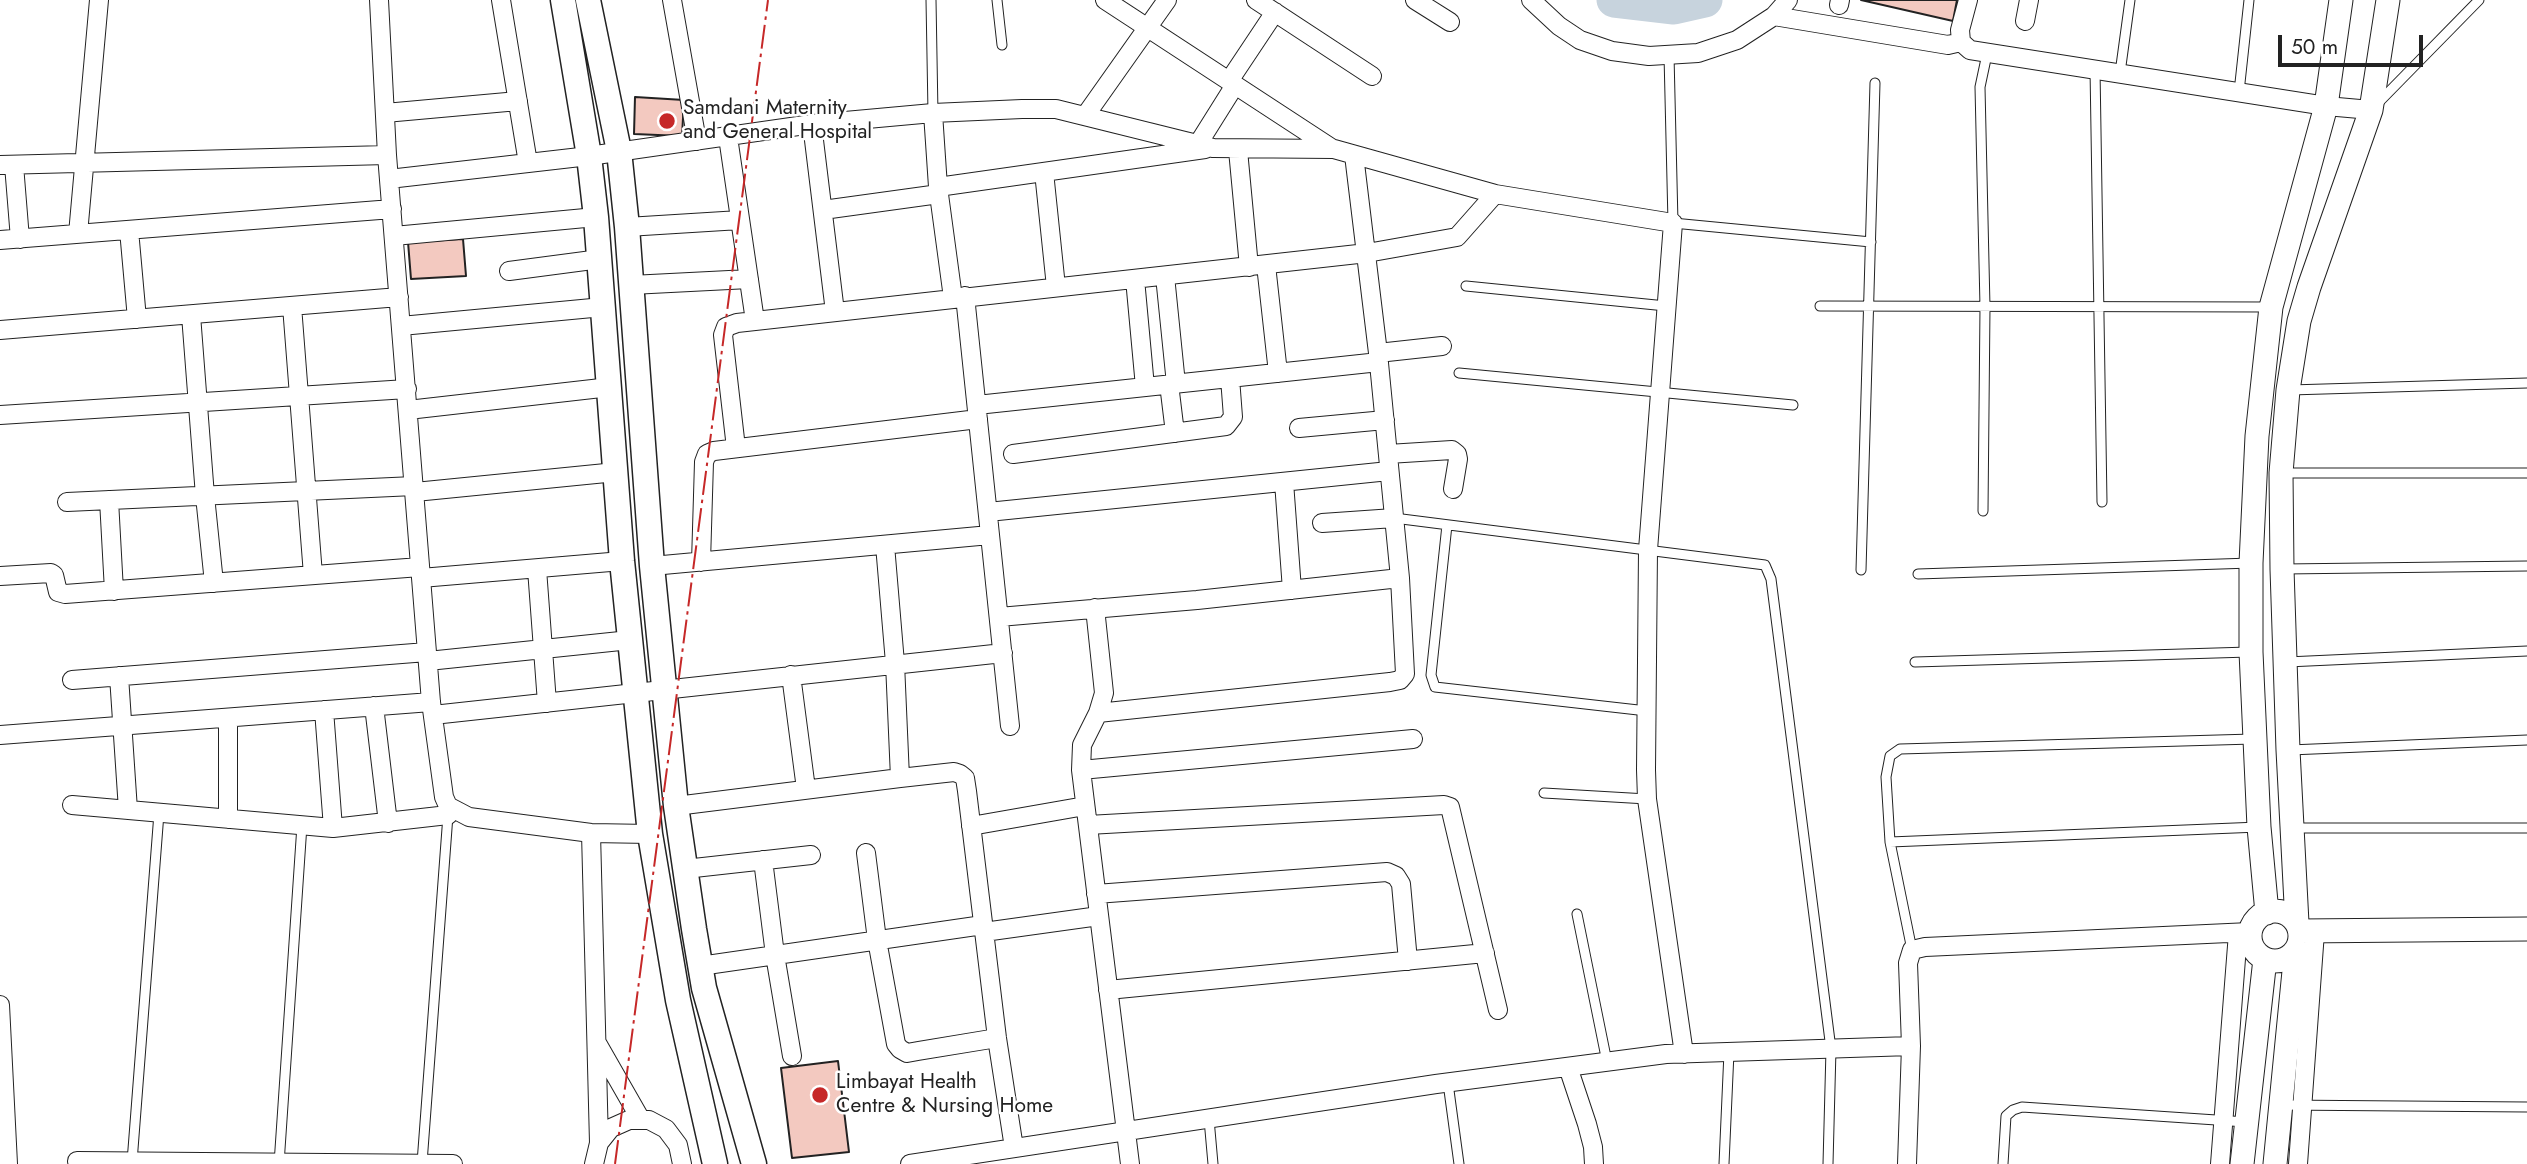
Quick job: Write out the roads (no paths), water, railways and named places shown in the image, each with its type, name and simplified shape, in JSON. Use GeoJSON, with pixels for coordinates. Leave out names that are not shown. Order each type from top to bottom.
{"type":"FeatureCollection","features":[{"type":"Feature","properties":{"kind":"main road"},"geometry":{"type":"LineString","coordinates":[[563,0],[589,156],[596,217],[622,561],[650,834],[678,1000],[715,1164]]}},
{"type":"Feature","properties":{"kind":"main road"},"geometry":{"type":"LineString","coordinates":[[588,0],[619,151],[652,566],[676,806],[704,988],[754,1164]]}},
{"type":"Feature","properties":{"kind":"street"},"geometry":{"type":"LineString","coordinates":[[78,234],[99,0]]}},
{"type":"Feature","properties":{"kind":"street"},"geometry":{"type":"LineString","coordinates":[[379,0],[387,155],[427,657],[448,811]]}},
{"type":"Feature","properties":{"kind":"street"},"geometry":{"type":"LineString","coordinates":[[500,0],[528,163]]}},
{"type":"Feature","properties":{"kind":"street"},"geometry":{"type":"LineString","coordinates":[[672,0],[697,141]]}},
{"type":"Feature","properties":{"kind":"street"},"geometry":{"type":"LineString","coordinates":[[1105,0],[1334,149],[1495,194],[1673,223],[1648,550],[1647,799],[1684,1054]]}},
{"type":"Feature","properties":{"kind":"street"},"geometry":{"type":"LineString","coordinates":[[1085,116],[1167,0]]}},
{"type":"Feature","properties":{"kind":"street"},"geometry":{"type":"LineString","coordinates":[[1256,0],[1372,76]]}},
{"type":"Feature","properties":{"kind":"street"},"geometry":{"type":"LineString","coordinates":[[1531,0],[1559,26],[1580,40],[1612,51],[1650,56],[1698,53],[1737,40],[1774,16],[1788,0]]}},
{"type":"Feature","properties":{"kind":"street"},"geometry":{"type":"LineString","coordinates":[[1968,0],[1961,42],[1970,50],[2326,106],[2371,110]]}},
{"type":"Feature","properties":{"kind":"street"},"geometry":{"type":"LineString","coordinates":[[2025,21],[2029,0]]}},
{"type":"Feature","properties":{"kind":"street"},"geometry":{"type":"LineString","coordinates":[[2267,913],[2259,827],[2251,652],[2251,563],[2257,436],[2271,307],[2326,106],[2341,0]]}},
{"type":"Feature","properties":{"kind":"street"},"geometry":{"type":"LineString","coordinates":[[2298,1164],[2304,1106],[2302,934],[2288,750],[2281,473],[2288,390],[2299,321],[2371,110],[2388,0]]}},
{"type":"Feature","properties":{"kind":"street"},"geometry":{"type":"LineString","coordinates":[[1419,1],[1450,22]]}},
{"type":"Feature","properties":{"kind":"street"},"geometry":{"type":"LineString","coordinates":[[1205,146],[1232,83],[1275,12]]}},
{"type":"Feature","properties":{"kind":"street"},"geometry":{"type":"LineString","coordinates":[[1774,16],[1948,45],[1961,42]]}},
{"type":"Feature","properties":{"kind":"street"},"geometry":{"type":"LineString","coordinates":[[385,113],[517,101]]}},
{"type":"Feature","properties":{"kind":"street"},"geometry":{"type":"LineString","coordinates":[[389,179],[589,156],[812,124],[1022,108],[1056,110],[1085,116],[1205,146],[1238,150],[1334,149]]}},
{"type":"Feature","properties":{"kind":"street"},"geometry":{"type":"LineString","coordinates":[[933,113],[939,190],[977,412],[1010,726]]}},
{"type":"Feature","properties":{"kind":"street"},"geometry":{"type":"LineString","coordinates":[[812,124],[835,312]]}},
{"type":"Feature","properties":{"kind":"street"},"geometry":{"type":"LineString","coordinates":[[728,137],[755,321]]}},
{"type":"Feature","properties":{"kind":"street"},"geometry":{"type":"LineString","coordinates":[[823,210],[1205,146]]}},
{"type":"Feature","properties":{"kind":"street"},"geometry":{"type":"LineString","coordinates":[[1238,150],[1278,373]]}},
{"type":"Feature","properties":{"kind":"street"},"geometry":{"type":"LineString","coordinates":[[20,239],[7,165],[387,155]]}},
{"type":"Feature","properties":{"kind":"street"},"geometry":{"type":"LineString","coordinates":[[1098,713],[1400,680],[1406,669],[1385,420],[1354,155]]}},
{"type":"Feature","properties":{"kind":"street"},"geometry":{"type":"LineString","coordinates":[[1044,172],[1056,287]]}},
{"type":"Feature","properties":{"kind":"street"},"geometry":{"type":"LineString","coordinates":[[736,448],[723,335],[726,327],[755,321],[959,297],[1367,253],[1457,237],[1495,194]]}},
{"type":"Feature","properties":{"kind":"street"},"geometry":{"type":"LineString","coordinates":[[0,240],[392,209]]}},
{"type":"Feature","properties":{"kind":"street"},"geometry":{"type":"LineString","coordinates":[[394,236],[596,217]]}},
{"type":"Feature","properties":{"kind":"street"},"geometry":{"type":"LineString","coordinates":[[627,226],[740,220]]}},
{"type":"Feature","properties":{"kind":"street"},"geometry":{"type":"LineString","coordinates":[[129,230],[137,319]]}},
{"type":"Feature","properties":{"kind":"street"},"geometry":{"type":"LineString","coordinates":[[509,271],[600,259]]}},
{"type":"Feature","properties":{"kind":"street"},"geometry":{"type":"LineString","coordinates":[[1164,276],[1175,433]]}},
{"type":"Feature","properties":{"kind":"street"},"geometry":{"type":"LineString","coordinates":[[631,285],[749,279]]}},
{"type":"Feature","properties":{"kind":"street"},"geometry":{"type":"LineString","coordinates":[[1135,279],[1145,387]]}},
{"type":"Feature","properties":{"kind":"street"},"geometry":{"type":"LineString","coordinates":[[0,330],[399,298]]}},
{"type":"Feature","properties":{"kind":"street"},"geometry":{"type":"LineString","coordinates":[[292,306],[313,575]]}},
{"type":"Feature","properties":{"kind":"street"},"geometry":{"type":"LineString","coordinates":[[401,326],[603,307]]}},
{"type":"Feature","properties":{"kind":"street"},"geometry":{"type":"LineString","coordinates":[[191,315],[214,583]]}},
{"type":"Feature","properties":{"kind":"street"},"geometry":{"type":"LineString","coordinates":[[701,562],[704,462],[707,454],[714,451],[1145,387],[1278,373],[1442,346]]}},
{"type":"Feature","properties":{"kind":"street"},"geometry":{"type":"LineString","coordinates":[[1013,454],[1226,426],[1233,417],[1230,378]]}},
{"type":"Feature","properties":{"kind":"street"},"geometry":{"type":"LineString","coordinates":[[408,410],[610,387]]}},
{"type":"Feature","properties":{"kind":"street"},"geometry":{"type":"LineString","coordinates":[[0,415],[407,389]]}},
{"type":"Feature","properties":{"kind":"street"},"geometry":{"type":"LineString","coordinates":[[1299,428],[1385,420]]}},
{"type":"Feature","properties":{"kind":"street"},"geometry":{"type":"LineString","coordinates":[[988,512],[1284,482],[1452,450],[1458,459],[1453,489]]}},
{"type":"Feature","properties":{"kind":"street"},"geometry":{"type":"LineString","coordinates":[[67,502],[414,489],[615,472]]}},
{"type":"Feature","properties":{"kind":"street"},"geometry":{"type":"LineString","coordinates":[[1284,482],[1292,590]]}},
{"type":"Feature","properties":{"kind":"street"},"geometry":{"type":"LineString","coordinates":[[109,500],[114,591]]}},
{"type":"Feature","properties":{"kind":"street"},"geometry":{"type":"LineString","coordinates":[[1322,523],[1394,518]]}},
{"type":"Feature","properties":{"kind":"street"},"geometry":{"type":"LineString","coordinates":[[652,566],[990,535]]}},
{"type":"Feature","properties":{"kind":"street"},"geometry":{"type":"LineString","coordinates":[[885,545],[895,663],[900,778]]}},
{"type":"Feature","properties":{"kind":"street"},"geometry":{"type":"LineString","coordinates":[[0,576],[51,573],[61,593],[313,575],[537,569],[622,561]]}},
{"type":"Feature","properties":{"kind":"street"},"geometry":{"type":"LineString","coordinates":[[537,569],[547,703]]}},
{"type":"Feature","properties":{"kind":"street"},"geometry":{"type":"LineString","coordinates":[[999,617],[1400,578]]}},
{"type":"Feature","properties":{"kind":"street"},"geometry":{"type":"LineString","coordinates":[[1095,608],[1104,693],[1098,713],[1082,746],[1081,770],[1130,1164]]}},
{"type":"Feature","properties":{"kind":"street"},"geometry":{"type":"LineString","coordinates":[[72,680],[544,649],[629,640]]}},
{"type":"Feature","properties":{"kind":"street"},"geometry":{"type":"LineString","coordinates":[[0,735],[374,706],[432,709],[547,703],[1003,653]]}},
{"type":"Feature","properties":{"kind":"street"},"geometry":{"type":"LineString","coordinates":[[791,675],[806,789]]}},
{"type":"Feature","properties":{"kind":"street"},"geometry":{"type":"LineString","coordinates":[[119,676],[128,810]]}},
{"type":"Feature","properties":{"kind":"street"},"geometry":{"type":"LineString","coordinates":[[374,706],[387,823]]}},
{"type":"Feature","properties":{"kind":"street"},"geometry":{"type":"LineString","coordinates":[[324,710],[333,828]]}},
{"type":"Feature","properties":{"kind":"street"},"geometry":{"type":"LineString","coordinates":[[228,718],[228,819]]}},
{"type":"Feature","properties":{"kind":"street"},"geometry":{"type":"LineString","coordinates":[[1081,770],[1413,739]]}},
{"type":"Feature","properties":{"kind":"street"},"geometry":{"type":"LineString","coordinates":[[676,806],[954,772],[965,778],[997,1038],[1021,1153]]}},
{"type":"Feature","properties":{"kind":"street"},"geometry":{"type":"LineString","coordinates":[[72,805],[333,828],[387,823],[448,811],[469,817],[591,833],[650,834]]}},
{"type":"Feature","properties":{"kind":"street"},"geometry":{"type":"LineString","coordinates":[[1088,825],[1444,805],[1450,807],[1498,1010]]}},
{"type":"Feature","properties":{"kind":"street"},"geometry":{"type":"LineString","coordinates":[[971,826],[1085,806]]}},
{"type":"Feature","properties":{"kind":"street"},"geometry":{"type":"LineString","coordinates":[[591,833],[599,1143],[594,1163]]}},
{"type":"Feature","properties":{"kind":"street"},"geometry":{"type":"LineString","coordinates":[[866,853],[877,940],[896,1044],[907,1053],[997,1038]]}},
{"type":"Feature","properties":{"kind":"street"},"geometry":{"type":"LineString","coordinates":[[685,869],[811,855]]}},
{"type":"Feature","properties":{"kind":"street"},"geometry":{"type":"LineString","coordinates":[[763,860],[792,1056]]}},
{"type":"Feature","properties":{"kind":"street"},"geometry":{"type":"LineString","coordinates":[[1096,894],[1387,872],[1396,876],[1401,884],[1408,961]]}},
{"type":"Feature","properties":{"kind":"street"},"geometry":{"type":"LineString","coordinates":[[2242,1164],[2235,1121],[2244,932],[2271,911],[2286,913],[2302,934],[2275,1164]]}},
{"type":"Feature","properties":{"kind":"street"},"geometry":{"type":"LineString","coordinates":[[700,966],[877,940],[1099,916]]}},
{"type":"Feature","properties":{"kind":"street"},"geometry":{"type":"LineString","coordinates":[[2302,934],[2527,929]]}},
{"type":"Feature","properties":{"kind":"street"},"geometry":{"type":"LineString","coordinates":[[2244,932],[2253,948],[2265,959],[2282,961],[2302,934]]}},
{"type":"Feature","properties":{"kind":"street"},"geometry":{"type":"LineString","coordinates":[[1907,1164],[1911,1046],[1908,962],[1912,950],[1925,947],[2244,932]]}},
{"type":"Feature","properties":{"kind":"street"},"geometry":{"type":"LineString","coordinates":[[1108,990],[1485,953]]}},
{"type":"Feature","properties":{"kind":"street"},"geometry":{"type":"LineString","coordinates":[[2220,1164],[2235,1121],[2265,959]]}},
{"type":"Feature","properties":{"kind":"street"},"geometry":{"type":"LineString","coordinates":[[0,1006],[5,1159]]}},
{"type":"Feature","properties":{"kind":"street"},"geometry":{"type":"LineString","coordinates":[[596,1040],[641,1120]]}},
{"type":"Feature","properties":{"kind":"street"},"geometry":{"type":"LineString","coordinates":[[910,1164],[1021,1153],[1126,1131],[1607,1062],[1684,1054],[1911,1046]]}},
{"type":"Feature","properties":{"kind":"street"},"geometry":{"type":"LineString","coordinates":[[1568,1067],[1587,1124],[1594,1164]]}},
{"type":"Feature","properties":{"kind":"street"},"geometry":{"type":"LineString","coordinates":[[599,1143],[611,1128],[629,1120],[649,1120],[666,1129],[678,1145],[682,1164]]}},
{"type":"Feature","properties":{"kind":"street"},"geometry":{"type":"LineString","coordinates":[[77,1161],[453,1164]]}},
{"type":"Feature","properties":{"kind":"lane"},"geometry":{"type":"LineString","coordinates":[[931,0],[933,113]]}},
{"type":"Feature","properties":{"kind":"lane"},"geometry":{"type":"LineString","coordinates":[[997,0],[1002,45]]}},
{"type":"Feature","properties":{"kind":"lane"},"geometry":{"type":"LineString","coordinates":[[2120,73],[2130,0]]}},
{"type":"Feature","properties":{"kind":"lane"},"geometry":{"type":"LineString","coordinates":[[2239,92],[2249,0]]}},
{"type":"Feature","properties":{"kind":"lane"},"geometry":{"type":"LineString","coordinates":[[2371,110],[2479,0]]}},
{"type":"Feature","properties":{"kind":"lane"},"geometry":{"type":"LineString","coordinates":[[1983,511],[1985,307],[1980,88],[1987,54]]}},
{"type":"Feature","properties":{"kind":"lane"},"geometry":{"type":"LineString","coordinates":[[1669,55],[1673,223],[1871,242]]}},
{"type":"Feature","properties":{"kind":"lane"},"geometry":{"type":"LineString","coordinates":[[2095,69],[2102,502]]}},
{"type":"Feature","properties":{"kind":"lane"},"geometry":{"type":"LineString","coordinates":[[1861,570],[1875,83]]}},
{"type":"Feature","properties":{"kind":"lane"},"geometry":{"type":"LineString","coordinates":[[1466,286],[1666,306]]}},
{"type":"Feature","properties":{"kind":"lane"},"geometry":{"type":"LineString","coordinates":[[1820,306],[2271,307]]}},
{"type":"Feature","properties":{"kind":"lane"},"geometry":{"type":"LineString","coordinates":[[1459,373],[1793,405]]}},
{"type":"Feature","properties":{"kind":"lane"},"geometry":{"type":"LineString","coordinates":[[2288,390],[2527,383]]}},
{"type":"Feature","properties":{"kind":"lane"},"geometry":{"type":"LineString","coordinates":[[2281,473],[2527,473]]}},
{"type":"Feature","properties":{"kind":"lane"},"geometry":{"type":"LineString","coordinates":[[1394,518],[1765,565],[1771,579],[1831,1049],[1828,1164]]}},
{"type":"Feature","properties":{"kind":"lane"},"geometry":{"type":"LineString","coordinates":[[1447,525],[1431,675],[1434,687],[1647,710]]}},
{"type":"Feature","properties":{"kind":"lane"},"geometry":{"type":"LineString","coordinates":[[1918,574],[2251,563]]}},
{"type":"Feature","properties":{"kind":"lane"},"geometry":{"type":"LineString","coordinates":[[2282,569],[2527,566]]}},
{"type":"Feature","properties":{"kind":"lane"},"geometry":{"type":"LineString","coordinates":[[2286,663],[2527,651]]}},
{"type":"Feature","properties":{"kind":"lane"},"geometry":{"type":"LineString","coordinates":[[1915,662],[2251,652]]}},
{"type":"Feature","properties":{"kind":"lane"},"geometry":{"type":"LineString","coordinates":[[1912,950],[1890,842],[1886,778],[1890,756],[1900,749],[2255,739]]}},
{"type":"Feature","properties":{"kind":"lane"},"geometry":{"type":"LineString","coordinates":[[2288,750],[2527,740]]}},
{"type":"Feature","properties":{"kind":"lane"},"geometry":{"type":"LineString","coordinates":[[1544,793],[1647,799]]}},
{"type":"Feature","properties":{"kind":"lane"},"geometry":{"type":"LineString","coordinates":[[422,1163],[448,811]]}},
{"type":"Feature","properties":{"kind":"lane"},"geometry":{"type":"LineString","coordinates":[[132,1162],[159,813]]}},
{"type":"Feature","properties":{"kind":"lane"},"geometry":{"type":"LineString","coordinates":[[279,1164],[302,825]]}},
{"type":"Feature","properties":{"kind":"lane"},"geometry":{"type":"LineString","coordinates":[[1890,842],[2259,827]]}},
{"type":"Feature","properties":{"kind":"lane"},"geometry":{"type":"LineString","coordinates":[[2293,828],[2527,828]]}},
{"type":"Feature","properties":{"kind":"lane"},"geometry":{"type":"LineString","coordinates":[[1577,914],[1607,1062]]}},
{"type":"Feature","properties":{"kind":"lane"},"geometry":{"type":"LineString","coordinates":[[1724,1164],[1729,1052]]}},
{"type":"Feature","properties":{"kind":"lane"},"geometry":{"type":"LineString","coordinates":[[1448,1083],[1459,1164]]}},
{"type":"Feature","properties":{"kind":"lane"},"geometry":{"type":"LineString","coordinates":[[2280,1105],[2527,1107]]}},
{"type":"Feature","properties":{"kind":"lane"},"geometry":{"type":"LineString","coordinates":[[2003,1164],[2006,1116],[2022,1107],[2235,1121]]}},
{"type":"Feature","properties":{"kind":"lane"},"geometry":{"type":"LineString","coordinates":[[1209,1119],[1213,1164]]}},
{"type":"Feature","properties":{"kind":"waterway"},"geometry":{"type":"LineString","coordinates":[[1614,0],[1674,7],[1705,0]]}},
{"type":"Feature","properties":{"kind":"place","name":"Samdani Maternity and General Hospital"},"geometry":{"type":"Point","coordinates":[667,121]}},
{"type":"Feature","properties":{"kind":"place","name":"Limbayat Health Centre & Nursing Home"},"geometry":{"type":"Point","coordinates":[820,1095]}}]}
